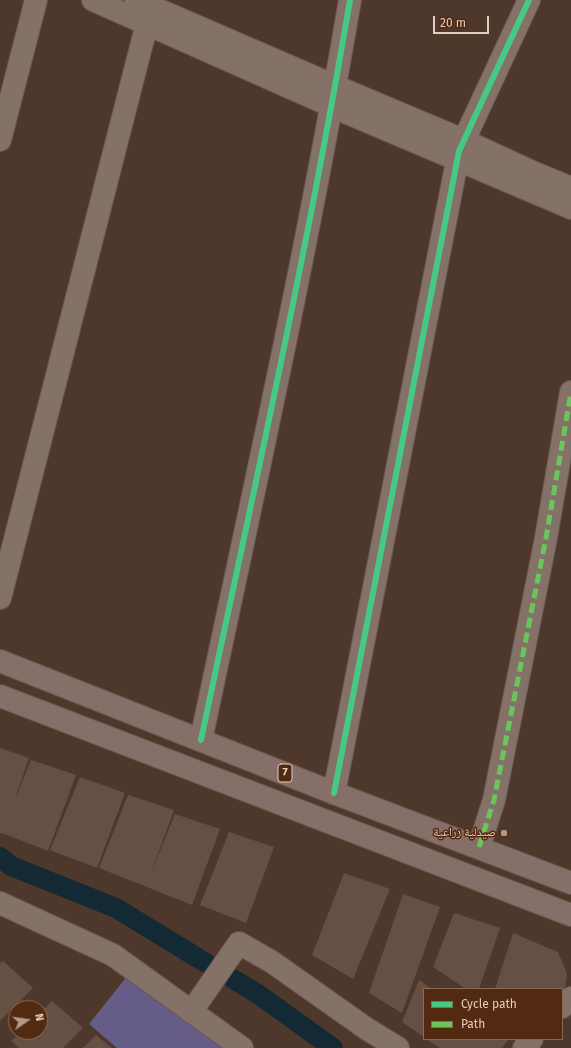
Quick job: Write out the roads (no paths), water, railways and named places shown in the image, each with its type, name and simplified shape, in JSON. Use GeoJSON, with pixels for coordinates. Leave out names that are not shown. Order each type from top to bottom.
{"type":"FeatureCollection","features":[{"type":"Feature","properties":{"kind":"main road","name":"7"},"geometry":{"type":"LineString","coordinates":[[0,661],[334,793],[571,883]]}},
{"type":"Feature","properties":{"kind":"main road"},"geometry":{"type":"LineString","coordinates":[[0,696],[571,915]]}},
{"type":"Feature","properties":{"kind":"street"},"geometry":{"type":"LineString","coordinates":[[0,140],[3,113],[36,0]]}},
{"type":"Feature","properties":{"kind":"street"},"geometry":{"type":"LineString","coordinates":[[93,0],[147,8],[333,96],[460,150],[571,208]]}},
{"type":"Feature","properties":{"kind":"street"},"geometry":{"type":"LineString","coordinates":[[201,740],[284,342],[333,96],[350,0]]}},
{"type":"Feature","properties":{"kind":"street"},"geometry":{"type":"LineString","coordinates":[[334,793],[460,150],[529,0]]}},
{"type":"Feature","properties":{"kind":"street"},"geometry":{"type":"LineString","coordinates":[[0,598],[147,8]]}},
{"type":"Feature","properties":{"kind":"street"},"geometry":{"type":"LineString","coordinates":[[460,150],[530,171],[571,188]]}},
{"type":"Feature","properties":{"kind":"street"},"geometry":{"type":"LineString","coordinates":[[478,847],[494,800],[546,538],[571,392]]}},
{"type":"Feature","properties":{"kind":"street"},"geometry":{"type":"LineString","coordinates":[[0,903],[113,955],[242,1048]]}},
{"type":"Feature","properties":{"kind":"street"},"geometry":{"type":"LineString","coordinates":[[191,1012],[239,943],[272,962],[367,1029],[398,1048]]}},
{"type":"Feature","properties":{"kind":"street"},"geometry":{"type":"LineString","coordinates":[[563,1006],[571,998]]}},
{"type":"Feature","properties":{"kind":"street"},"geometry":{"type":"LineString","coordinates":[[524,1048],[531,1040]]}},
{"type":"Feature","properties":{"kind":"waterway"},"geometry":{"type":"LineString","coordinates":[[0,857],[11,866],[116,908],[206,963]]}},
{"type":"Feature","properties":{"kind":"waterway"},"geometry":{"type":"LineString","coordinates":[[233,979],[258,994],[333,1048]]}},
{"type":"Feature","properties":{"kind":"place","name":"صيدلية زراعية"},"geometry":{"type":"Point","coordinates":[504,833]}}]}
